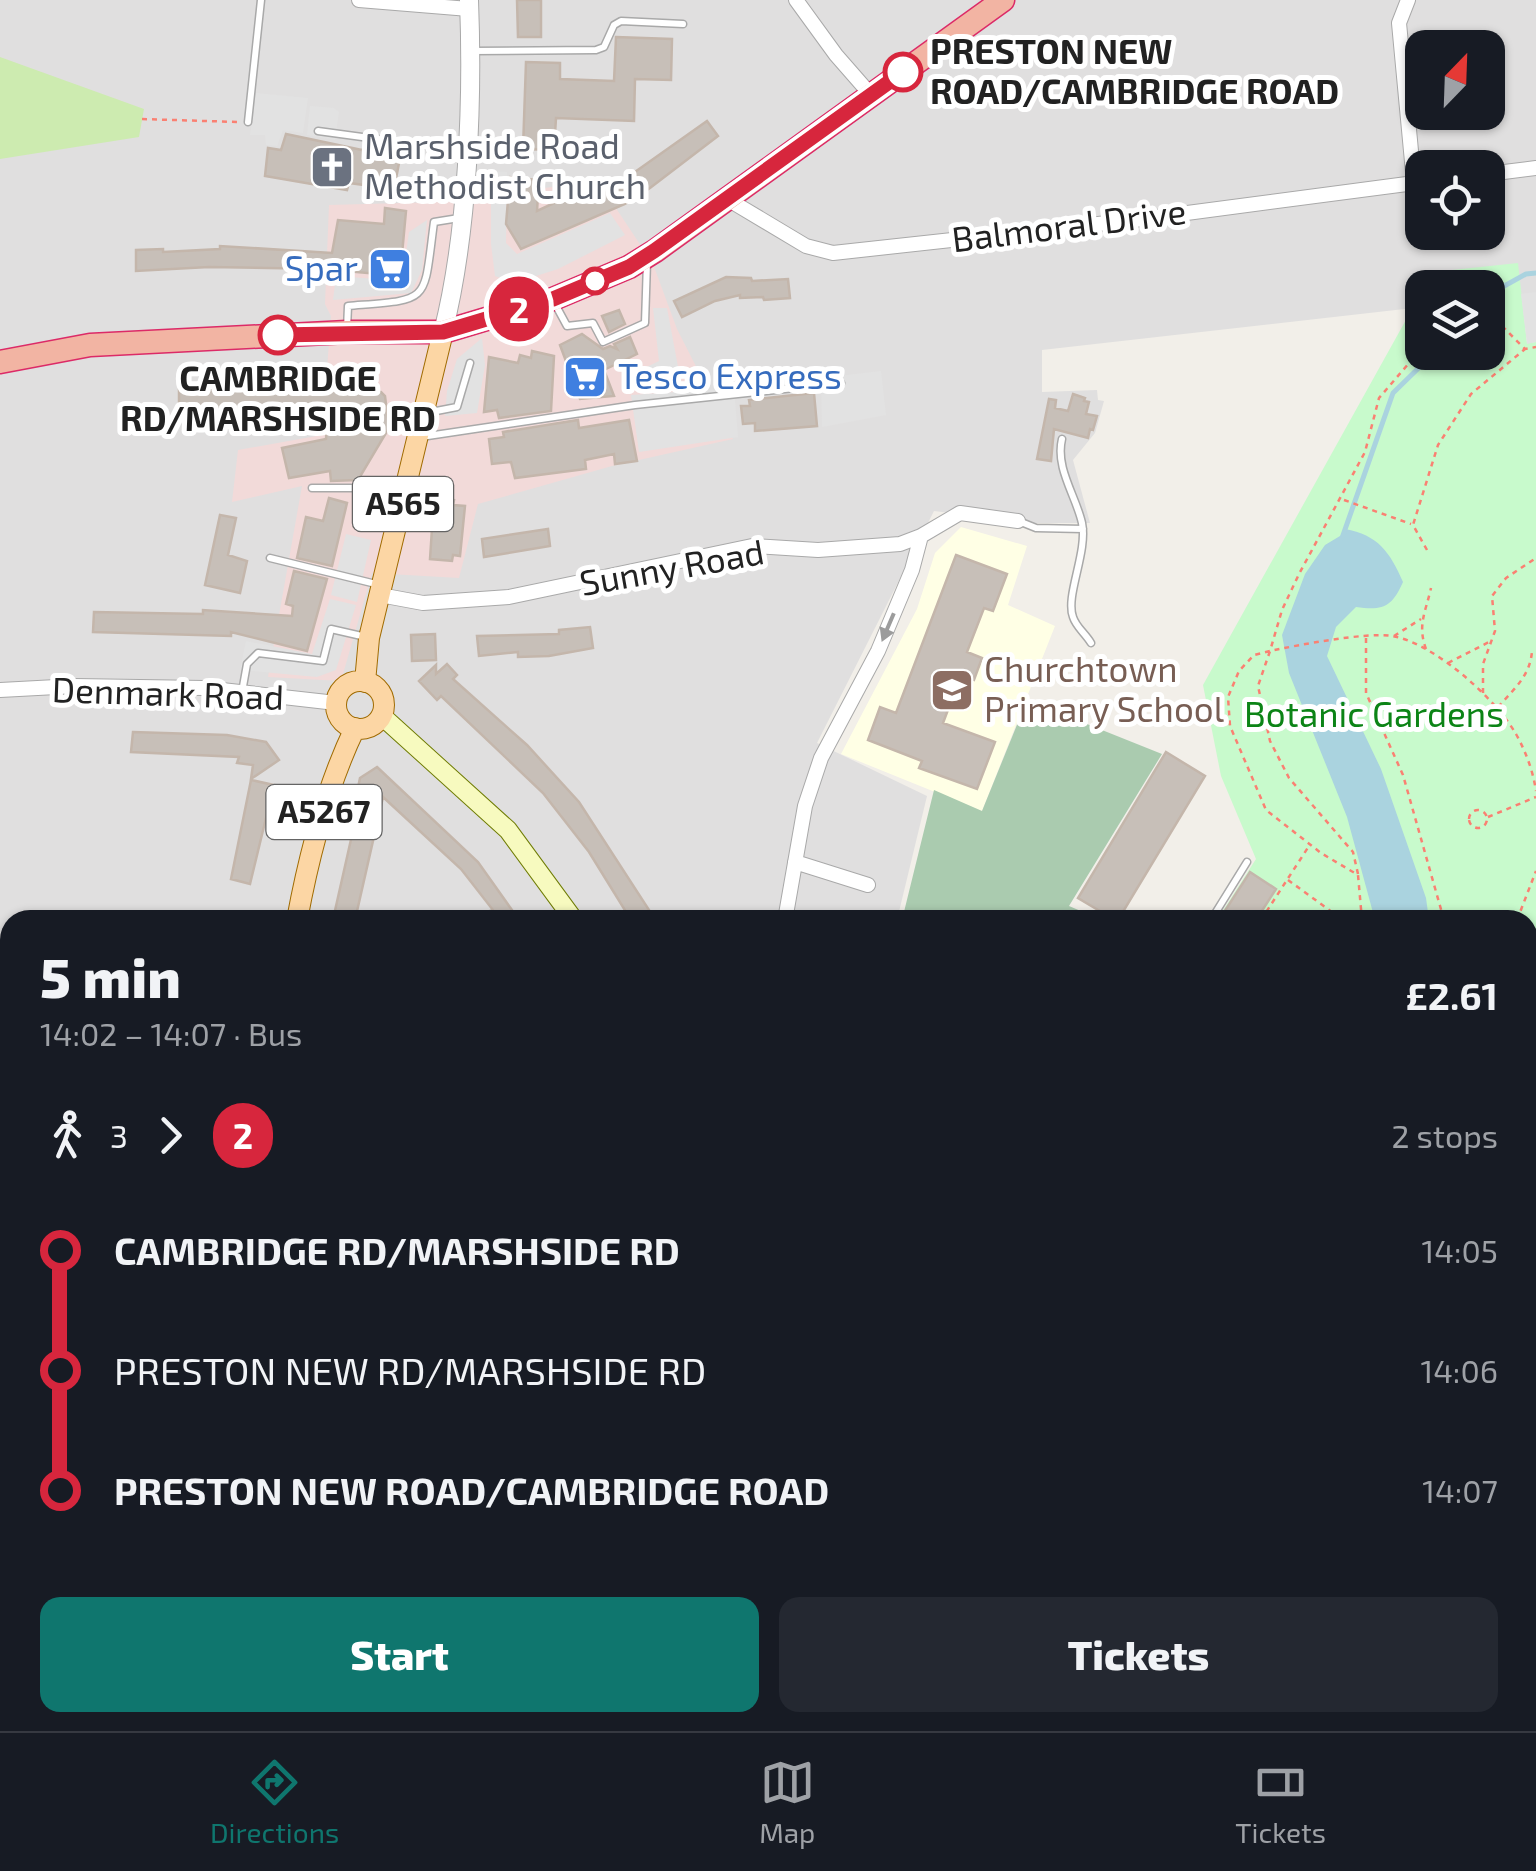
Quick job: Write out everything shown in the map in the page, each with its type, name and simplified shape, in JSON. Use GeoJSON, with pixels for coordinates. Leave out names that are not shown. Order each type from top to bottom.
{"type":"FeatureCollection","features":[{"type":"Feature","properties":{"kind":"highway"},"geometry":{"type":"LineString","coordinates":[[0,362],[90,345],[347,332],[443,332],[553,299],[648,256],[1003,0]]}},
{"type":"Feature","properties":{"kind":"main road","name":"A565"},"geometry":{"type":"LineString","coordinates":[[381,590],[443,332]]}},
{"type":"Feature","properties":{"kind":"main road"},"geometry":{"type":"LineString","coordinates":[[365,682],[369,638],[381,590]]}},
{"type":"Feature","properties":{"kind":"main road"},"geometry":{"type":"LineString","coordinates":[[365,682],[382,694],[382,716],[371,726],[355,728],[339,716],[336,702],[343,688],[365,682]]}},
{"type":"Feature","properties":{"kind":"main road"},"geometry":{"type":"LineString","coordinates":[[382,716],[508,830],[567,910]]}},
{"type":"Feature","properties":{"kind":"main road","name":"A5267"},"geometry":{"type":"LineString","coordinates":[[300,910],[312,852],[338,764],[355,728]]}},
{"type":"Feature","properties":{"kind":"street"},"geometry":{"type":"LineString","coordinates":[[359,0],[469,4],[466,151],[452,295],[443,332]]}},
{"type":"Feature","properties":{"kind":"street"},"geometry":{"type":"LineString","coordinates":[[796,0],[871,95]]}},
{"type":"Feature","properties":{"kind":"street"},"geometry":{"type":"LineString","coordinates":[[1408,0],[1399,23],[1414,150]]}},
{"type":"Feature","properties":{"kind":"street"},"geometry":{"type":"LineString","coordinates":[[1505,172],[1536,168]]}},
{"type":"Feature","properties":{"kind":"street","name":"Balmoral Drive"},"geometry":{"type":"LineString","coordinates":[[729,200],[806,246],[833,253],[1134,220],[1405,184]]}},
{"type":"Feature","properties":{"kind":"street","name":"Sunny Road"},"geometry":{"type":"LineString","coordinates":[[381,590],[423,603],[509,597],[752,546],[818,550],[900,544],[960,512],[1018,521]]}},
{"type":"Feature","properties":{"kind":"street"},"geometry":{"type":"LineString","coordinates":[[787,910],[805,806],[821,758],[878,651],[912,570],[921,536]]}},
{"type":"Feature","properties":{"kind":"street","name":"Denmark Road"},"geometry":{"type":"LineString","coordinates":[[0,690],[75,686],[204,688],[336,702]]}},
{"type":"Feature","properties":{"kind":"street"},"geometry":{"type":"LineString","coordinates":[[795,862],[868,885]]}},
{"type":"Feature","properties":{"kind":"lane"},"geometry":{"type":"LineString","coordinates":[[248,122],[261,0]]}},
{"type":"Feature","properties":{"kind":"lane"},"geometry":{"type":"LineString","coordinates":[[470,51],[596,50],[604,48],[614,25],[621,20],[683,24]]}},
{"type":"Feature","properties":{"kind":"lane"},"geometry":{"type":"LineString","coordinates":[[318,131],[466,151]]}},
{"type":"Feature","properties":{"kind":"lane"},"geometry":{"type":"LineString","coordinates":[[347,332],[348,306],[408,301],[421,292],[427,278],[434,222],[460,217]]}},
{"type":"Feature","properties":{"kind":"lane"},"geometry":{"type":"LineString","coordinates":[[553,299],[568,326],[593,323],[603,342],[645,323],[648,256]]}},
{"type":"Feature","properties":{"kind":"lane"},"geometry":{"type":"LineString","coordinates":[[425,413],[457,407],[470,362]]}},
{"type":"Feature","properties":{"kind":"lane"},"geometry":{"type":"LineString","coordinates":[[420,437],[635,405],[841,383]]}},
{"type":"Feature","properties":{"kind":"lane"},"geometry":{"type":"LineString","coordinates":[[1062,439],[1060,456],[1083,528],[1081,562],[1070,606],[1090,643]]}},
{"type":"Feature","properties":{"kind":"lane"},"geometry":{"type":"LineString","coordinates":[[312,488],[407,488]]}},
{"type":"Feature","properties":{"kind":"lane"},"geometry":{"type":"LineString","coordinates":[[1018,521],[1036,528],[1083,528]]}},
{"type":"Feature","properties":{"kind":"lane"},"geometry":{"type":"LineString","coordinates":[[270,558],[381,590]]}},
{"type":"Feature","properties":{"kind":"lane"},"geometry":{"type":"LineString","coordinates":[[242,693],[247,664],[258,653],[323,661],[331,629],[369,638]]}},
{"type":"Feature","properties":{"kind":"lane"},"geometry":{"type":"LineString","coordinates":[[1218,910],[1247,862]]}},
{"type":"Feature","properties":{"kind":"path"},"geometry":{"type":"LineString","coordinates":[[142,119],[248,122]]}},
{"type":"Feature","properties":{"kind":"path"},"geometry":{"type":"LineString","coordinates":[[1505,329],[1525,349]]}},
{"type":"Feature","properties":{"kind":"path"},"geometry":{"type":"LineString","coordinates":[[1412,525],[1438,445],[1471,394],[1525,349],[1536,347]]}},
{"type":"Feature","properties":{"kind":"path"},"geometry":{"type":"LineString","coordinates":[[1361,910],[1353,852],[1290,778],[1270,740],[1258,686],[1290,592],[1365,452],[1379,398],[1405,368]]}},
{"type":"Feature","properties":{"kind":"path"},"geometry":{"type":"LineString","coordinates":[[1342,499],[1412,525],[1427,550]]}},
{"type":"Feature","properties":{"kind":"path"},"geometry":{"type":"LineString","coordinates":[[1482,693],[1483,664],[1495,631],[1492,596],[1506,578],[1536,558]]}},
{"type":"Feature","properties":{"kind":"path"},"geometry":{"type":"LineString","coordinates":[[1427,650],[1420,634],[1431,588]]}},
{"type":"Feature","properties":{"kind":"path"},"geometry":{"type":"LineString","coordinates":[[1393,636],[1421,619]]}},
{"type":"Feature","properties":{"kind":"path"},"geometry":{"type":"LineString","coordinates":[[1366,636],[1366,694],[1403,775],[1441,910]]}},
{"type":"Feature","properties":{"kind":"path"},"geometry":{"type":"LineString","coordinates":[[1358,875],[1266,810],[1230,726],[1228,696],[1239,671],[1254,655],[1366,636],[1393,636],[1427,650],[1497,708],[1516,733],[1534,772],[1536,794],[1487,817]]}},
{"type":"Feature","properties":{"kind":"path"},"geometry":{"type":"LineString","coordinates":[[1446,664],[1490,641]]}},
{"type":"Feature","properties":{"kind":"path"},"geometry":{"type":"LineString","coordinates":[[1497,708],[1525,676],[1532,664],[1532,650]]}},
{"type":"Feature","properties":{"kind":"path"},"geometry":{"type":"LineString","coordinates":[[1267,910],[1311,843]]}},
{"type":"Feature","properties":{"kind":"path"},"geometry":{"type":"LineString","coordinates":[[1521,910],[1536,872]]}},
{"type":"Feature","properties":{"kind":"path"},"geometry":{"type":"LineString","coordinates":[[1286,879],[1329,910]]}},
{"type":"Feature","properties":{"kind":"path"},"geometry":{"type":"LineString","coordinates":[[1528,894],[1536,896]]}},
{"type":"Feature","properties":{"kind":"shaded area"},"geometry":{"type":"Polygon","coordinates":[[[0,0],[1536,0],[1536,294],[1505,298],[1505,270],[1405,270],[1405,309],[1042,350],[1042,392],[1097,390],[1098,400],[1104,401],[1095,433],[1073,460],[1090,523],[1029,523],[934,511],[817,743],[927,796],[899,910],[0,910],[0,0]]]}},
{"type":"Feature","properties":{"kind":"shaded area"},"geometry":{"type":"Polygon","coordinates":[[[256,93],[308,98],[303,133],[283,130],[277,146],[266,145],[265,135],[250,135],[256,93]]]}},
{"type":"Feature","properties":{"kind":"shaded area"},"geometry":{"type":"Polygon","coordinates":[[[310,106],[339,112],[335,140],[307,135],[310,106]]]}},
{"type":"Feature","properties":{"kind":"shaded area"},"geometry":{"type":"Polygon","coordinates":[[[491,171],[507,172],[506,243],[517,254],[610,213],[625,235],[558,269],[514,283],[495,276],[491,171]]]}},
{"type":"Feature","properties":{"kind":"shaded area"},"geometry":{"type":"Polygon","coordinates":[[[598,181],[653,264],[677,329],[733,439],[612,466],[478,504],[459,578],[372,573],[341,681],[268,677],[302,486],[232,502],[238,450],[322,435],[331,316],[325,304],[329,205],[438,202],[598,181]]]}},
{"type":"Feature","properties":{"kind":"shaded area"},"geometry":{"type":"Polygon","coordinates":[[[427,220],[422,270],[411,293],[333,300],[336,276],[402,281],[409,232],[427,220]]]}},
{"type":"Feature","properties":{"kind":"shaded area"},"geometry":{"type":"Polygon","coordinates":[[[1536,292],[1536,342],[1527,344],[1521,294],[1536,292]]]}},
{"type":"Feature","properties":{"kind":"shaded area"},"geometry":{"type":"Polygon","coordinates":[[[653,308],[667,308],[679,372],[625,393],[622,379],[659,361],[653,308]]]}},
{"type":"Feature","properties":{"kind":"shaded area"},"geometry":{"type":"Polygon","coordinates":[[[482,338],[485,365],[477,413],[445,416],[447,391],[457,359],[482,338]]]}},
{"type":"Feature","properties":{"kind":"shaded area"},"geometry":{"type":"Polygon","coordinates":[[[881,371],[886,415],[822,427],[821,378],[881,371]]]}},
{"type":"Feature","properties":{"kind":"shaded area"},"geometry":{"type":"Polygon","coordinates":[[[734,388],[738,437],[639,452],[631,395],[734,388]]]}},
{"type":"Feature","properties":{"kind":"shaded area","name":"Churchtown Primary School"},"geometry":{"type":"Polygon","coordinates":[[[961,527],[1027,546],[1008,605],[1055,626],[982,811],[841,754],[917,609],[935,553],[961,527]]]}},
{"type":"Feature","properties":{"kind":"shaded area"},"geometry":{"type":"Polygon","coordinates":[[[346,534],[371,540],[357,602],[331,595],[346,534]]]}},
{"type":"Feature","properties":{"kind":"shaded area"},"geometry":{"type":"Polygon","coordinates":[[[330,599],[356,605],[336,670],[317,677],[240,670],[246,641],[312,654],[330,599]]]}},
{"type":"Feature","properties":{"kind":"shaded area"},"geometry":{"type":"Polygon","coordinates":[[[1027,700],[1162,754],[1069,906],[1078,910],[904,910],[934,790],[982,811],[1027,700]]]}},
{"type":"Feature","properties":{"kind":"green space"},"geometry":{"type":"Polygon","coordinates":[[[0,57],[144,109],[139,137],[0,159],[0,57]]]}},
{"type":"Feature","properties":{"kind":"green space","name":"Botanic Gardens"},"geometry":{"type":"Polygon","coordinates":[[[1518,263],[1527,343],[1536,342],[1536,910],[1223,910],[1256,859],[1221,776],[1203,685],[1405,322],[1405,370],[1505,370],[1505,270],[1452,270],[1518,263]]]}},
{"type":"Feature","properties":{"kind":"water"},"geometry":{"type":"Polygon","coordinates":[[[1345,529],[1356,532],[1382,546],[1403,582],[1385,605],[1356,607],[1336,627],[1327,656],[1381,769],[1428,910],[1372,910],[1347,817],[1289,673],[1282,635],[1305,574],[1325,545],[1345,533],[1345,529]]]}},
{"type":"Feature","properties":{"kind":"building"},"geometry":{"type":"Polygon","coordinates":[[[517,0],[541,0],[541,37],[518,37],[517,0]]]}},
{"type":"Feature","properties":{"kind":"building"},"geometry":{"type":"Polygon","coordinates":[[[616,37],[672,39],[671,80],[635,79],[634,121],[556,118],[554,150],[523,149],[526,62],[560,63],[560,79],[614,81],[616,37]]]}},
{"type":"Feature","properties":{"kind":"building"},"geometry":{"type":"Polygon","coordinates":[[[707,121],[718,136],[625,204],[521,249],[506,224],[510,177],[539,180],[537,211],[595,184],[601,196],[707,121]]]}},
{"type":"Feature","properties":{"kind":"building","name":"Marshside Road Methodist Church"},"geometry":{"type":"Polygon","coordinates":[[[286,134],[400,158],[394,189],[349,183],[347,190],[265,176],[268,148],[281,150],[286,134]]]}},
{"type":"Feature","properties":{"kind":"building"},"geometry":{"type":"Polygon","coordinates":[[[385,208],[406,211],[400,276],[323,269],[209,267],[136,271],[136,250],[163,252],[220,246],[332,253],[338,220],[384,224],[385,208]]]}},
{"type":"Feature","properties":{"kind":"building"},"geometry":{"type":"Polygon","coordinates":[[[726,277],[752,281],[788,279],[790,298],[764,300],[740,295],[715,301],[682,317],[674,301],[726,277]]]}},
{"type":"Feature","properties":{"kind":"building"},"geometry":{"type":"Polygon","coordinates":[[[619,310],[625,324],[609,332],[602,316],[619,310]]]}},
{"type":"Feature","properties":{"kind":"building"},"geometry":{"type":"Polygon","coordinates":[[[582,334],[603,349],[617,349],[614,344],[630,337],[637,354],[604,370],[614,396],[580,399],[560,345],[582,334]]]}},
{"type":"Feature","properties":{"kind":"building"},"geometry":{"type":"Polygon","coordinates":[[[532,351],[554,356],[551,411],[499,418],[497,410],[484,412],[489,357],[518,363],[520,355],[531,358],[532,351]]]}},
{"type":"Feature","properties":{"kind":"building"},"geometry":{"type":"Polygon","coordinates":[[[179,388],[381,392],[385,396],[389,428],[358,480],[331,481],[330,471],[289,478],[282,448],[326,439],[328,412],[283,406],[283,410],[179,409],[179,388]]]}},
{"type":"Feature","properties":{"kind":"building"},"geometry":{"type":"Polygon","coordinates":[[[814,393],[817,426],[755,431],[755,423],[743,424],[741,406],[750,406],[749,400],[814,393]]]}},
{"type":"Feature","properties":{"kind":"building"},"geometry":{"type":"Polygon","coordinates":[[[1073,394],[1089,402],[1086,414],[1097,416],[1093,430],[1090,429],[1088,438],[1054,429],[1051,461],[1037,459],[1049,399],[1056,400],[1055,408],[1068,411],[1073,394]]]}},
{"type":"Feature","properties":{"kind":"building"},"geometry":{"type":"Polygon","coordinates":[[[578,420],[579,428],[629,420],[637,461],[615,464],[614,454],[585,460],[586,469],[515,478],[511,462],[492,464],[489,439],[504,437],[503,432],[578,420]]]}},
{"type":"Feature","properties":{"kind":"building"},"geometry":{"type":"Polygon","coordinates":[[[329,498],[347,503],[332,566],[297,558],[306,517],[323,521],[329,498]]]}},
{"type":"Feature","properties":{"kind":"building"},"geometry":{"type":"Polygon","coordinates":[[[434,498],[454,500],[453,505],[465,506],[460,556],[453,555],[452,561],[430,559],[434,498]]]}},
{"type":"Feature","properties":{"kind":"building"},"geometry":{"type":"Polygon","coordinates":[[[220,515],[236,518],[228,555],[247,561],[240,593],[205,585],[220,515]]]}},
{"type":"Feature","properties":{"kind":"building"},"geometry":{"type":"Polygon","coordinates":[[[548,529],[550,546],[484,557],[482,539],[548,529]]]}},
{"type":"Feature","properties":{"kind":"building"},"geometry":{"type":"Polygon","coordinates":[[[956,555],[1007,574],[993,611],[984,608],[967,652],[982,658],[974,680],[961,675],[943,723],[995,742],[977,789],[919,768],[922,761],[868,740],[880,707],[896,713],[956,555]]]}},
{"type":"Feature","properties":{"kind":"building"},"geometry":{"type":"Polygon","coordinates":[[[294,571],[327,579],[307,651],[231,632],[231,636],[93,632],[94,612],[203,614],[203,610],[292,616],[293,606],[286,604],[294,571]]]}},
{"type":"Feature","properties":{"kind":"building"},"geometry":{"type":"Polygon","coordinates":[[[590,627],[593,648],[549,656],[518,657],[518,652],[479,656],[477,636],[559,634],[559,630],[590,627]]]}},
{"type":"Feature","properties":{"kind":"building"},"geometry":{"type":"Polygon","coordinates":[[[435,634],[436,660],[412,661],[411,635],[435,634]]]}},
{"type":"Feature","properties":{"kind":"building"},"geometry":{"type":"Polygon","coordinates":[[[447,664],[457,675],[453,679],[527,745],[579,802],[649,910],[625,910],[589,852],[543,793],[441,696],[437,700],[419,681],[436,665],[436,674],[447,664]]]}},
{"type":"Feature","properties":{"kind":"building"},"geometry":{"type":"Polygon","coordinates":[[[133,732],[227,735],[266,742],[279,760],[251,779],[253,765],[237,763],[239,757],[131,752],[133,732]]]}},
{"type":"Feature","properties":{"kind":"building"},"geometry":{"type":"Polygon","coordinates":[[[1166,752],[1205,776],[1124,910],[1098,910],[1078,898],[1166,752]]]}},
{"type":"Feature","properties":{"kind":"building"},"geometry":{"type":"Polygon","coordinates":[[[377,767],[478,862],[512,910],[493,910],[461,869],[383,797],[357,910],[335,910],[359,804],[355,802],[360,778],[377,767]]]}},
{"type":"Feature","properties":{"kind":"building"},"geometry":{"type":"Polygon","coordinates":[[[251,780],[274,785],[250,884],[231,879],[251,780]]]}},
{"type":"Feature","properties":{"kind":"building"},"geometry":{"type":"Polygon","coordinates":[[[1250,872],[1276,889],[1262,910],[1225,910],[1250,872]]]}},
{"type":"Feature","properties":{"kind":"waterway"},"geometry":{"type":"LineString","coordinates":[[1505,286],[1536,273]]}},
{"type":"Feature","properties":{"kind":"waterway"},"geometry":{"type":"LineString","coordinates":[[1342,538],[1393,393],[1417,370]]}},
{"type":"Feature","properties":{"kind":"bus line","name":"2"},"geometry":{"type":"LineString","coordinates":[[278,335],[443,332],[553,299],[629,267],[654,251],[903,72]]}},
{"type":"Feature","properties":{"kind":"place","name":"PRESTON NEW ROAD/CAMBRIDGE ROAD"},"geometry":{"type":"Point","coordinates":[903,72]}},
{"type":"Feature","properties":{"kind":"place","name":"Marshside Road Methodist Church"},"geometry":{"type":"Point","coordinates":[332,167]}},
{"type":"Feature","properties":{"kind":"place","name":"Spar"},"geometry":{"type":"Point","coordinates":[390,269]}},
{"type":"Feature","properties":{"kind":"place","name":"CAMBRIDGE RD/MARSHSIDE RD"},"geometry":{"type":"Point","coordinates":[278,335]}},
{"type":"Feature","properties":{"kind":"place","name":"Tesco Express"},"geometry":{"type":"Point","coordinates":[585,377]}},
{"type":"Feature","properties":{"kind":"place","name":"Churchtown Primary School"},"geometry":{"type":"Point","coordinates":[952,690]}}]}
